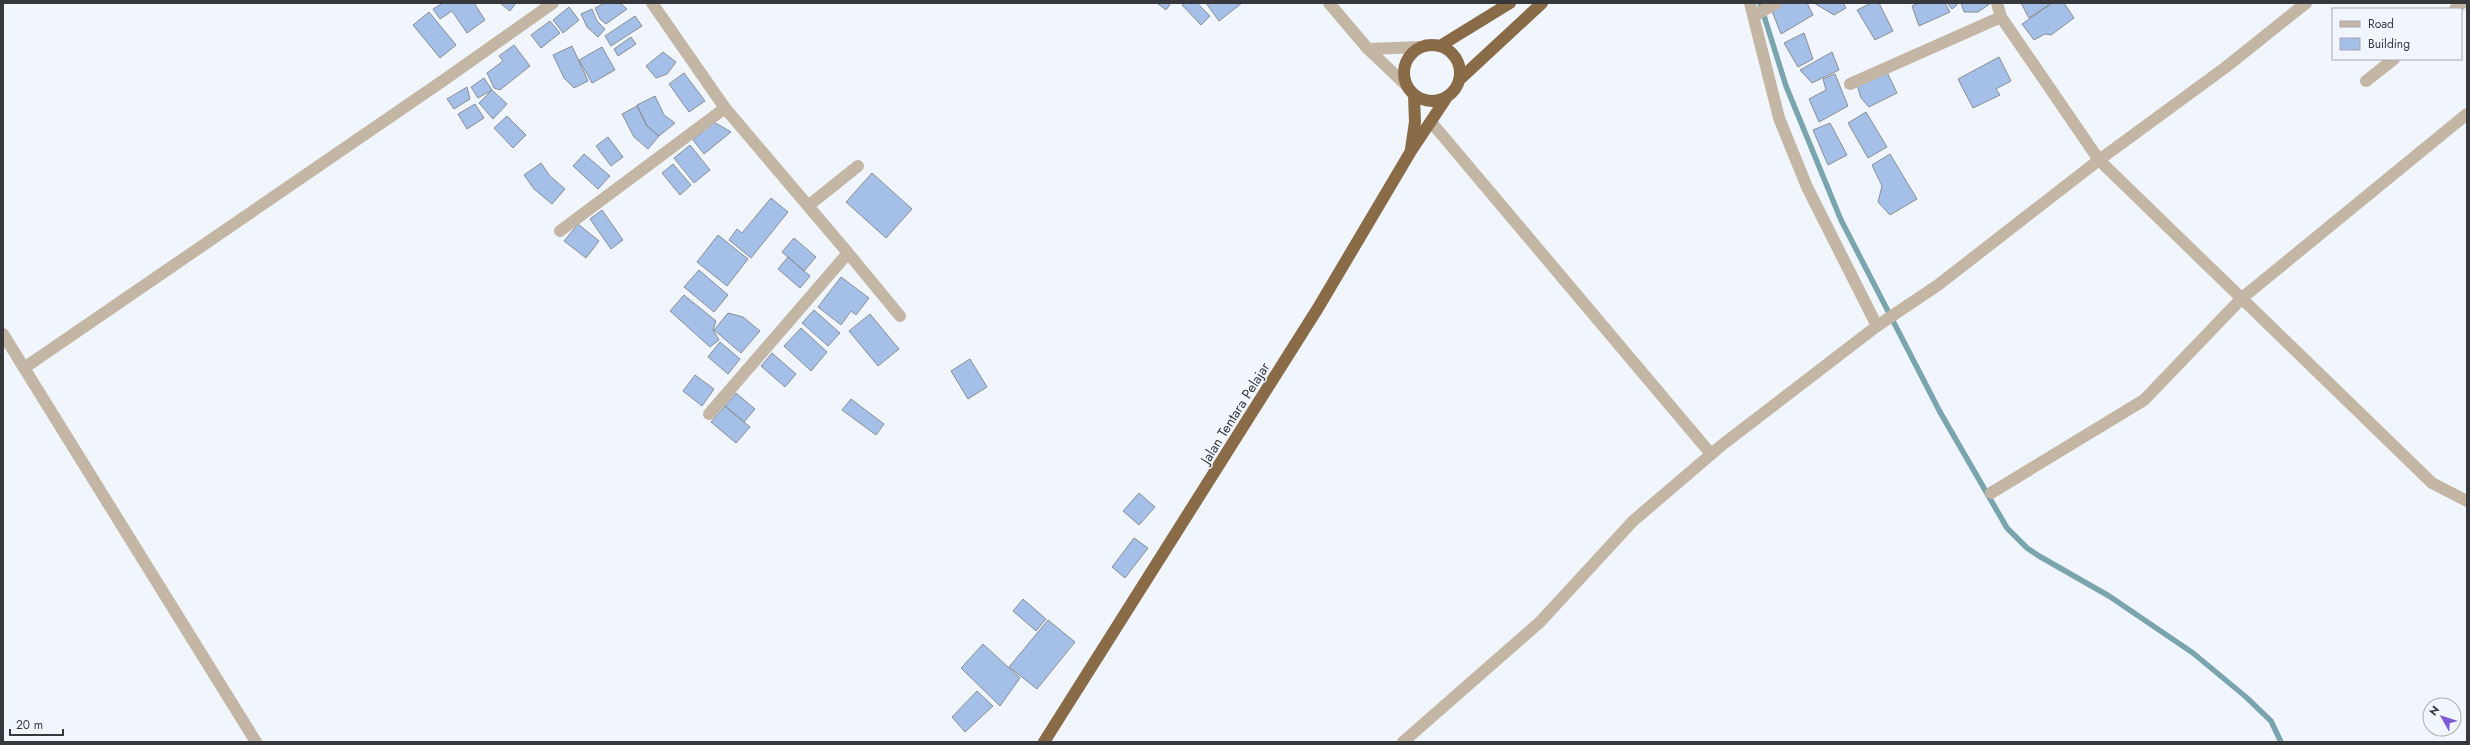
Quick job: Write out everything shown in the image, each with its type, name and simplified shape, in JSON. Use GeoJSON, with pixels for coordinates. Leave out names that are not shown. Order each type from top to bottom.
{"type":"FeatureCollection","features":[{"type":"Feature","properties":{"kind":"highway"},"geometry":{"type":"LineString","coordinates":[[1411,151],[1415,122],[1410,91],[1404,68],[1413,52],[1421,47],[1440,46],[1510,3]]}},
{"type":"Feature","properties":{"kind":"highway"},"geometry":{"type":"LineString","coordinates":[[1459,80],[1542,3]]}},
{"type":"Feature","properties":{"kind":"highway"},"geometry":{"type":"LineString","coordinates":[[1410,91],[1430,102],[1447,97],[1455,90],[1460,72],[1457,59],[1448,50],[1440,46]]}},
{"type":"Feature","properties":{"kind":"highway","name":"Jalan Tentara Pelajar"},"geometry":{"type":"LineString","coordinates":[[1044,742],[1318,308],[1411,151],[1447,97]]}},
{"type":"Feature","properties":{"kind":"street"},"geometry":{"type":"LineString","coordinates":[[24,368],[444,80],[553,3]]}},
{"type":"Feature","properties":{"kind":"street"},"geometry":{"type":"LineString","coordinates":[[652,3],[725,108],[900,316]]}},
{"type":"Feature","properties":{"kind":"street"},"geometry":{"type":"LineString","coordinates":[[1328,3],[1368,49],[1410,91]]}},
{"type":"Feature","properties":{"kind":"street"},"geometry":{"type":"LineString","coordinates":[[1750,3],[1757,14],[1779,118],[1807,187],[1882,323]]}},
{"type":"Feature","properties":{"kind":"street"},"geometry":{"type":"LineString","coordinates":[[1757,14],[1776,3]]}},
{"type":"Feature","properties":{"kind":"street"},"geometry":{"type":"LineString","coordinates":[[1997,3],[2001,17],[2099,160],[2432,482],[2467,501]]}},
{"type":"Feature","properties":{"kind":"street"},"geometry":{"type":"LineString","coordinates":[[1403,742],[1540,622],[1629,525],[1711,454],[1882,323],[2029,216],[2099,160],[2226,67],[2306,3]]}},
{"type":"Feature","properties":{"kind":"street"},"geometry":{"type":"LineString","coordinates":[[2463,3],[2467,7]]}},
{"type":"Feature","properties":{"kind":"street"},"geometry":{"type":"LineString","coordinates":[[1850,84],[2001,17]]}},
{"type":"Feature","properties":{"kind":"street"},"geometry":{"type":"LineString","coordinates":[[1368,49],[1421,47]]}},
{"type":"Feature","properties":{"kind":"street"},"geometry":{"type":"LineString","coordinates":[[2366,81],[2393,60]]}},
{"type":"Feature","properties":{"kind":"street"},"geometry":{"type":"LineString","coordinates":[[560,232],[725,108]]}},
{"type":"Feature","properties":{"kind":"street"},"geometry":{"type":"LineString","coordinates":[[1991,492],[2144,400],[2242,298],[2467,114]]}},
{"type":"Feature","properties":{"kind":"street"},"geometry":{"type":"LineString","coordinates":[[1431,122],[1711,454]]}},
{"type":"Feature","properties":{"kind":"street"},"geometry":{"type":"LineString","coordinates":[[808,206],[858,166]]}},
{"type":"Feature","properties":{"kind":"street"},"geometry":{"type":"LineString","coordinates":[[708,414],[848,253]]}},
{"type":"Feature","properties":{"kind":"street"},"geometry":{"type":"LineString","coordinates":[[3,334],[256,742]]}},
{"type":"Feature","properties":{"kind":"building"},"geometry":{"type":"Polygon","coordinates":[[[443,3],[474,3],[485,20],[467,33],[452,11],[440,19],[433,9],[443,3]]]}},
{"type":"Feature","properties":{"kind":"building"},"geometry":{"type":"Polygon","coordinates":[[[500,3],[516,3],[510,11],[500,3]]]}},
{"type":"Feature","properties":{"kind":"building"},"geometry":{"type":"Polygon","coordinates":[[[605,3],[620,3],[627,9],[606,24],[600,19],[595,8],[605,3]]]}},
{"type":"Feature","properties":{"kind":"building"},"geometry":{"type":"Polygon","coordinates":[[[1157,3],[1171,3],[1166,10],[1157,3]]]}},
{"type":"Feature","properties":{"kind":"building"},"geometry":{"type":"Polygon","coordinates":[[[1184,3],[1197,3],[1210,16],[1201,25],[1182,5],[1184,3]]]}},
{"type":"Feature","properties":{"kind":"building"},"geometry":{"type":"Polygon","coordinates":[[[1206,3],[1242,3],[1219,21],[1206,3]]]}},
{"type":"Feature","properties":{"kind":"building"},"geometry":{"type":"Polygon","coordinates":[[[1782,3],[1807,3],[1813,15],[1781,34],[1772,11],[1782,3]]]}},
{"type":"Feature","properties":{"kind":"building"},"geometry":{"type":"Polygon","coordinates":[[[1814,3],[1843,3],[1846,8],[1834,15],[1814,3]]]}},
{"type":"Feature","properties":{"kind":"building"},"geometry":{"type":"Polygon","coordinates":[[[1871,3],[1879,3],[1893,31],[1875,40],[1857,10],[1871,3]]]}},
{"type":"Feature","properties":{"kind":"building"},"geometry":{"type":"Polygon","coordinates":[[[1919,3],[1945,3],[1950,12],[1919,26],[1912,6],[1919,3]]]}},
{"type":"Feature","properties":{"kind":"building"},"geometry":{"type":"Polygon","coordinates":[[[1947,3],[1956,3],[1957,5],[1952,9],[1947,3]]]}},
{"type":"Feature","properties":{"kind":"building"},"geometry":{"type":"Polygon","coordinates":[[[1961,3],[1991,3],[1978,12],[1964,12],[1961,3]]]}},
{"type":"Feature","properties":{"kind":"building"},"geometry":{"type":"Polygon","coordinates":[[[2021,3],[2052,3],[2029,18],[2021,3]]]}},
{"type":"Feature","properties":{"kind":"building"},"geometry":{"type":"Polygon","coordinates":[[[2052,3],[2064,3],[2074,18],[2051,35],[2045,34],[2034,40],[2022,24],[2052,3]]]}},
{"type":"Feature","properties":{"kind":"building"},"geometry":{"type":"Polygon","coordinates":[[[569,7],[579,20],[563,33],[553,20],[569,7]]]}},
{"type":"Feature","properties":{"kind":"building"},"geometry":{"type":"Polygon","coordinates":[[[592,9],[597,21],[605,29],[598,37],[587,27],[581,14],[592,9]]]}},
{"type":"Feature","properties":{"kind":"building"},"geometry":{"type":"Polygon","coordinates":[[[429,12],[456,45],[440,58],[413,25],[429,12]]]}},
{"type":"Feature","properties":{"kind":"building"},"geometry":{"type":"Polygon","coordinates":[[[635,16],[642,26],[611,46],[605,36],[635,16]]]}},
{"type":"Feature","properties":{"kind":"building"},"geometry":{"type":"Polygon","coordinates":[[[550,21],[560,33],[541,48],[531,35],[550,21]]]}},
{"type":"Feature","properties":{"kind":"building"},"geometry":{"type":"Polygon","coordinates":[[[1804,33],[1813,59],[1798,67],[1784,43],[1804,33]]]}},
{"type":"Feature","properties":{"kind":"building"},"geometry":{"type":"Polygon","coordinates":[[[631,37],[636,44],[618,56],[614,49],[631,37]]]}},
{"type":"Feature","properties":{"kind":"building"},"geometry":{"type":"Polygon","coordinates":[[[514,45],[530,66],[500,90],[494,88],[487,73],[503,61],[499,56],[514,45]]]}},
{"type":"Feature","properties":{"kind":"building"},"geometry":{"type":"Polygon","coordinates":[[[572,46],[588,81],[574,88],[564,78],[553,55],[572,46]]]}},
{"type":"Feature","properties":{"kind":"building"},"geometry":{"type":"Polygon","coordinates":[[[602,47],[615,70],[592,83],[579,60],[602,47]]]}},
{"type":"Feature","properties":{"kind":"building"},"geometry":{"type":"Polygon","coordinates":[[[663,52],[676,62],[667,74],[656,78],[646,66],[663,52]]]}},
{"type":"Feature","properties":{"kind":"building"},"geometry":{"type":"Polygon","coordinates":[[[1832,52],[1839,70],[1812,83],[1800,70],[1832,52]]]}},
{"type":"Feature","properties":{"kind":"building"},"geometry":{"type":"Polygon","coordinates":[[[1999,57],[2011,81],[1996,89],[2000,95],[1973,108],[1958,79],[1999,57]]]}},
{"type":"Feature","properties":{"kind":"building"},"geometry":{"type":"Polygon","coordinates":[[[1885,68],[1897,93],[1869,107],[1861,98],[1857,85],[1885,68]]]}},
{"type":"Feature","properties":{"kind":"building"},"geometry":{"type":"Polygon","coordinates":[[[684,73],[705,101],[689,112],[669,84],[684,73]]]}},
{"type":"Feature","properties":{"kind":"building"},"geometry":{"type":"Polygon","coordinates":[[[1835,74],[1848,106],[1819,122],[1809,99],[1826,90],[1823,79],[1835,74]]]}},
{"type":"Feature","properties":{"kind":"building"},"geometry":{"type":"Polygon","coordinates":[[[484,78],[492,90],[478,98],[471,87],[484,78]]]}},
{"type":"Feature","properties":{"kind":"building"},"geometry":{"type":"Polygon","coordinates":[[[467,87],[470,99],[454,109],[447,99],[467,87]]]}},
{"type":"Feature","properties":{"kind":"building"},"geometry":{"type":"Polygon","coordinates":[[[492,90],[507,104],[493,119],[479,103],[492,90]]]}},
{"type":"Feature","properties":{"kind":"building"},"geometry":{"type":"Polygon","coordinates":[[[655,96],[664,115],[675,123],[659,136],[647,126],[637,105],[655,96]]]}},
{"type":"Feature","properties":{"kind":"building"},"geometry":{"type":"Polygon","coordinates":[[[475,104],[484,118],[467,129],[458,114],[475,104]]]}},
{"type":"Feature","properties":{"kind":"building"},"geometry":{"type":"Polygon","coordinates":[[[637,106],[647,126],[659,136],[648,149],[634,137],[622,114],[637,106]]]}},
{"type":"Feature","properties":{"kind":"building"},"geometry":{"type":"Polygon","coordinates":[[[1866,112],[1887,147],[1868,158],[1848,123],[1866,112]]]}},
{"type":"Feature","properties":{"kind":"building"},"geometry":{"type":"Polygon","coordinates":[[[507,116],[526,135],[513,148],[494,128],[507,116]]]}},
{"type":"Feature","properties":{"kind":"building"},"geometry":{"type":"Polygon","coordinates":[[[714,122],[731,132],[704,154],[693,140],[714,122]]]}},
{"type":"Feature","properties":{"kind":"building"},"geometry":{"type":"Polygon","coordinates":[[[1830,123],[1847,155],[1828,165],[1813,130],[1830,123]]]}},
{"type":"Feature","properties":{"kind":"building"},"geometry":{"type":"Polygon","coordinates":[[[608,137],[623,157],[611,166],[596,146],[608,137]]]}},
{"type":"Feature","properties":{"kind":"building"},"geometry":{"type":"Polygon","coordinates":[[[690,145],[710,170],[694,183],[674,158],[690,145]]]}},
{"type":"Feature","properties":{"kind":"building"},"geometry":{"type":"Polygon","coordinates":[[[584,154],[610,176],[598,189],[573,166],[584,154]]]}},
{"type":"Feature","properties":{"kind":"building"},"geometry":{"type":"Polygon","coordinates":[[[1890,154],[1917,199],[1890,215],[1878,202],[1882,186],[1872,165],[1890,154]]]}},
{"type":"Feature","properties":{"kind":"building"},"geometry":{"type":"Polygon","coordinates":[[[541,163],[550,176],[565,189],[552,204],[534,189],[524,175],[541,163]]]}},
{"type":"Feature","properties":{"kind":"building"},"geometry":{"type":"Polygon","coordinates":[[[673,164],[691,185],[680,195],[662,173],[673,164]]]}},
{"type":"Feature","properties":{"kind":"building"},"geometry":{"type":"Polygon","coordinates":[[[872,173],[912,209],[886,238],[846,202],[872,173]]]}},
{"type":"Feature","properties":{"kind":"building"},"geometry":{"type":"Polygon","coordinates":[[[771,198],[788,212],[751,258],[729,240],[737,229],[742,233],[771,198]]]}},
{"type":"Feature","properties":{"kind":"building"},"geometry":{"type":"Polygon","coordinates":[[[602,210],[623,240],[611,249],[590,219],[602,210]]]}},
{"type":"Feature","properties":{"kind":"building"},"geometry":{"type":"Polygon","coordinates":[[[578,224],[599,241],[586,258],[564,241],[578,224]]]}},
{"type":"Feature","properties":{"kind":"building"},"geometry":{"type":"Polygon","coordinates":[[[718,235],[748,259],[727,286],[697,262],[718,235]]]}},
{"type":"Feature","properties":{"kind":"building"},"geometry":{"type":"Polygon","coordinates":[[[794,238],[816,257],[804,271],[782,252],[794,238]]]}},
{"type":"Feature","properties":{"kind":"building"},"geometry":{"type":"Polygon","coordinates":[[[788,257],[810,276],[800,288],[778,269],[788,257]]]}},
{"type":"Feature","properties":{"kind":"building"},"geometry":{"type":"Polygon","coordinates":[[[699,270],[728,295],[714,312],[684,287],[699,270]]]}},
{"type":"Feature","properties":{"kind":"building"},"geometry":{"type":"Polygon","coordinates":[[[841,277],[869,298],[856,315],[851,311],[841,325],[818,307],[841,277]]]}},
{"type":"Feature","properties":{"kind":"building"},"geometry":{"type":"Polygon","coordinates":[[[684,295],[716,321],[713,330],[719,340],[710,347],[670,311],[684,295]]]}},
{"type":"Feature","properties":{"kind":"building"},"geometry":{"type":"Polygon","coordinates":[[[814,310],[840,333],[828,346],[802,323],[814,310]]]}},
{"type":"Feature","properties":{"kind":"building"},"geometry":{"type":"Polygon","coordinates":[[[728,313],[743,317],[760,331],[741,353],[714,330],[728,313]]]}},
{"type":"Feature","properties":{"kind":"building"},"geometry":{"type":"Polygon","coordinates":[[[870,314],[899,349],[878,366],[849,331],[870,314]]]}},
{"type":"Feature","properties":{"kind":"building"},"geometry":{"type":"Polygon","coordinates":[[[801,328],[827,352],[811,371],[784,346],[801,328]]]}},
{"type":"Feature","properties":{"kind":"building"},"geometry":{"type":"Polygon","coordinates":[[[720,342],[740,359],[728,374],[708,357],[720,342]]]}},
{"type":"Feature","properties":{"kind":"building"},"geometry":{"type":"Polygon","coordinates":[[[772,353],[796,374],[785,387],[761,366],[772,353]]]}},
{"type":"Feature","properties":{"kind":"building"},"geometry":{"type":"Polygon","coordinates":[[[970,359],[987,387],[968,399],[951,371],[970,359]]]}},
{"type":"Feature","properties":{"kind":"building"},"geometry":{"type":"Polygon","coordinates":[[[695,375],[714,389],[702,406],[683,391],[695,375]]]}},
{"type":"Feature","properties":{"kind":"building"},"geometry":{"type":"Polygon","coordinates":[[[736,393],[755,409],[744,422],[725,406],[736,393]]]}},
{"type":"Feature","properties":{"kind":"building"},"geometry":{"type":"Polygon","coordinates":[[[851,399],[884,424],[876,435],[842,410],[851,399]]]}},
{"type":"Feature","properties":{"kind":"building"},"geometry":{"type":"Polygon","coordinates":[[[725,406],[750,427],[736,443],[711,422],[725,406]]]}},
{"type":"Feature","properties":{"kind":"building"},"geometry":{"type":"Polygon","coordinates":[[[1139,493],[1155,507],[1139,525],[1123,511],[1139,493]]]}},
{"type":"Feature","properties":{"kind":"building"},"geometry":{"type":"Polygon","coordinates":[[[1134,538],[1148,548],[1125,578],[1112,567],[1134,538]]]}},
{"type":"Feature","properties":{"kind":"building"},"geometry":{"type":"Polygon","coordinates":[[[1023,599],[1046,619],[1036,631],[1013,611],[1023,599]]]}},
{"type":"Feature","properties":{"kind":"building"},"geometry":{"type":"Polygon","coordinates":[[[1048,620],[1075,642],[1037,689],[1009,667],[1048,620]]]}},
{"type":"Feature","properties":{"kind":"building"},"geometry":{"type":"Polygon","coordinates":[[[983,644],[1020,678],[1000,706],[961,668],[983,644]]]}},
{"type":"Feature","properties":{"kind":"building"},"geometry":{"type":"Polygon","coordinates":[[[977,691],[993,706],[965,732],[952,717],[977,691]]]}},
{"type":"Feature","properties":{"kind":"waterway"},"geometry":{"type":"LineString","coordinates":[[1760,3],[1786,86],[1841,220],[1940,412],[2007,528],[2027,548],[2109,596],[2193,653],[2246,697],[2271,721],[2281,742]]}}]}
